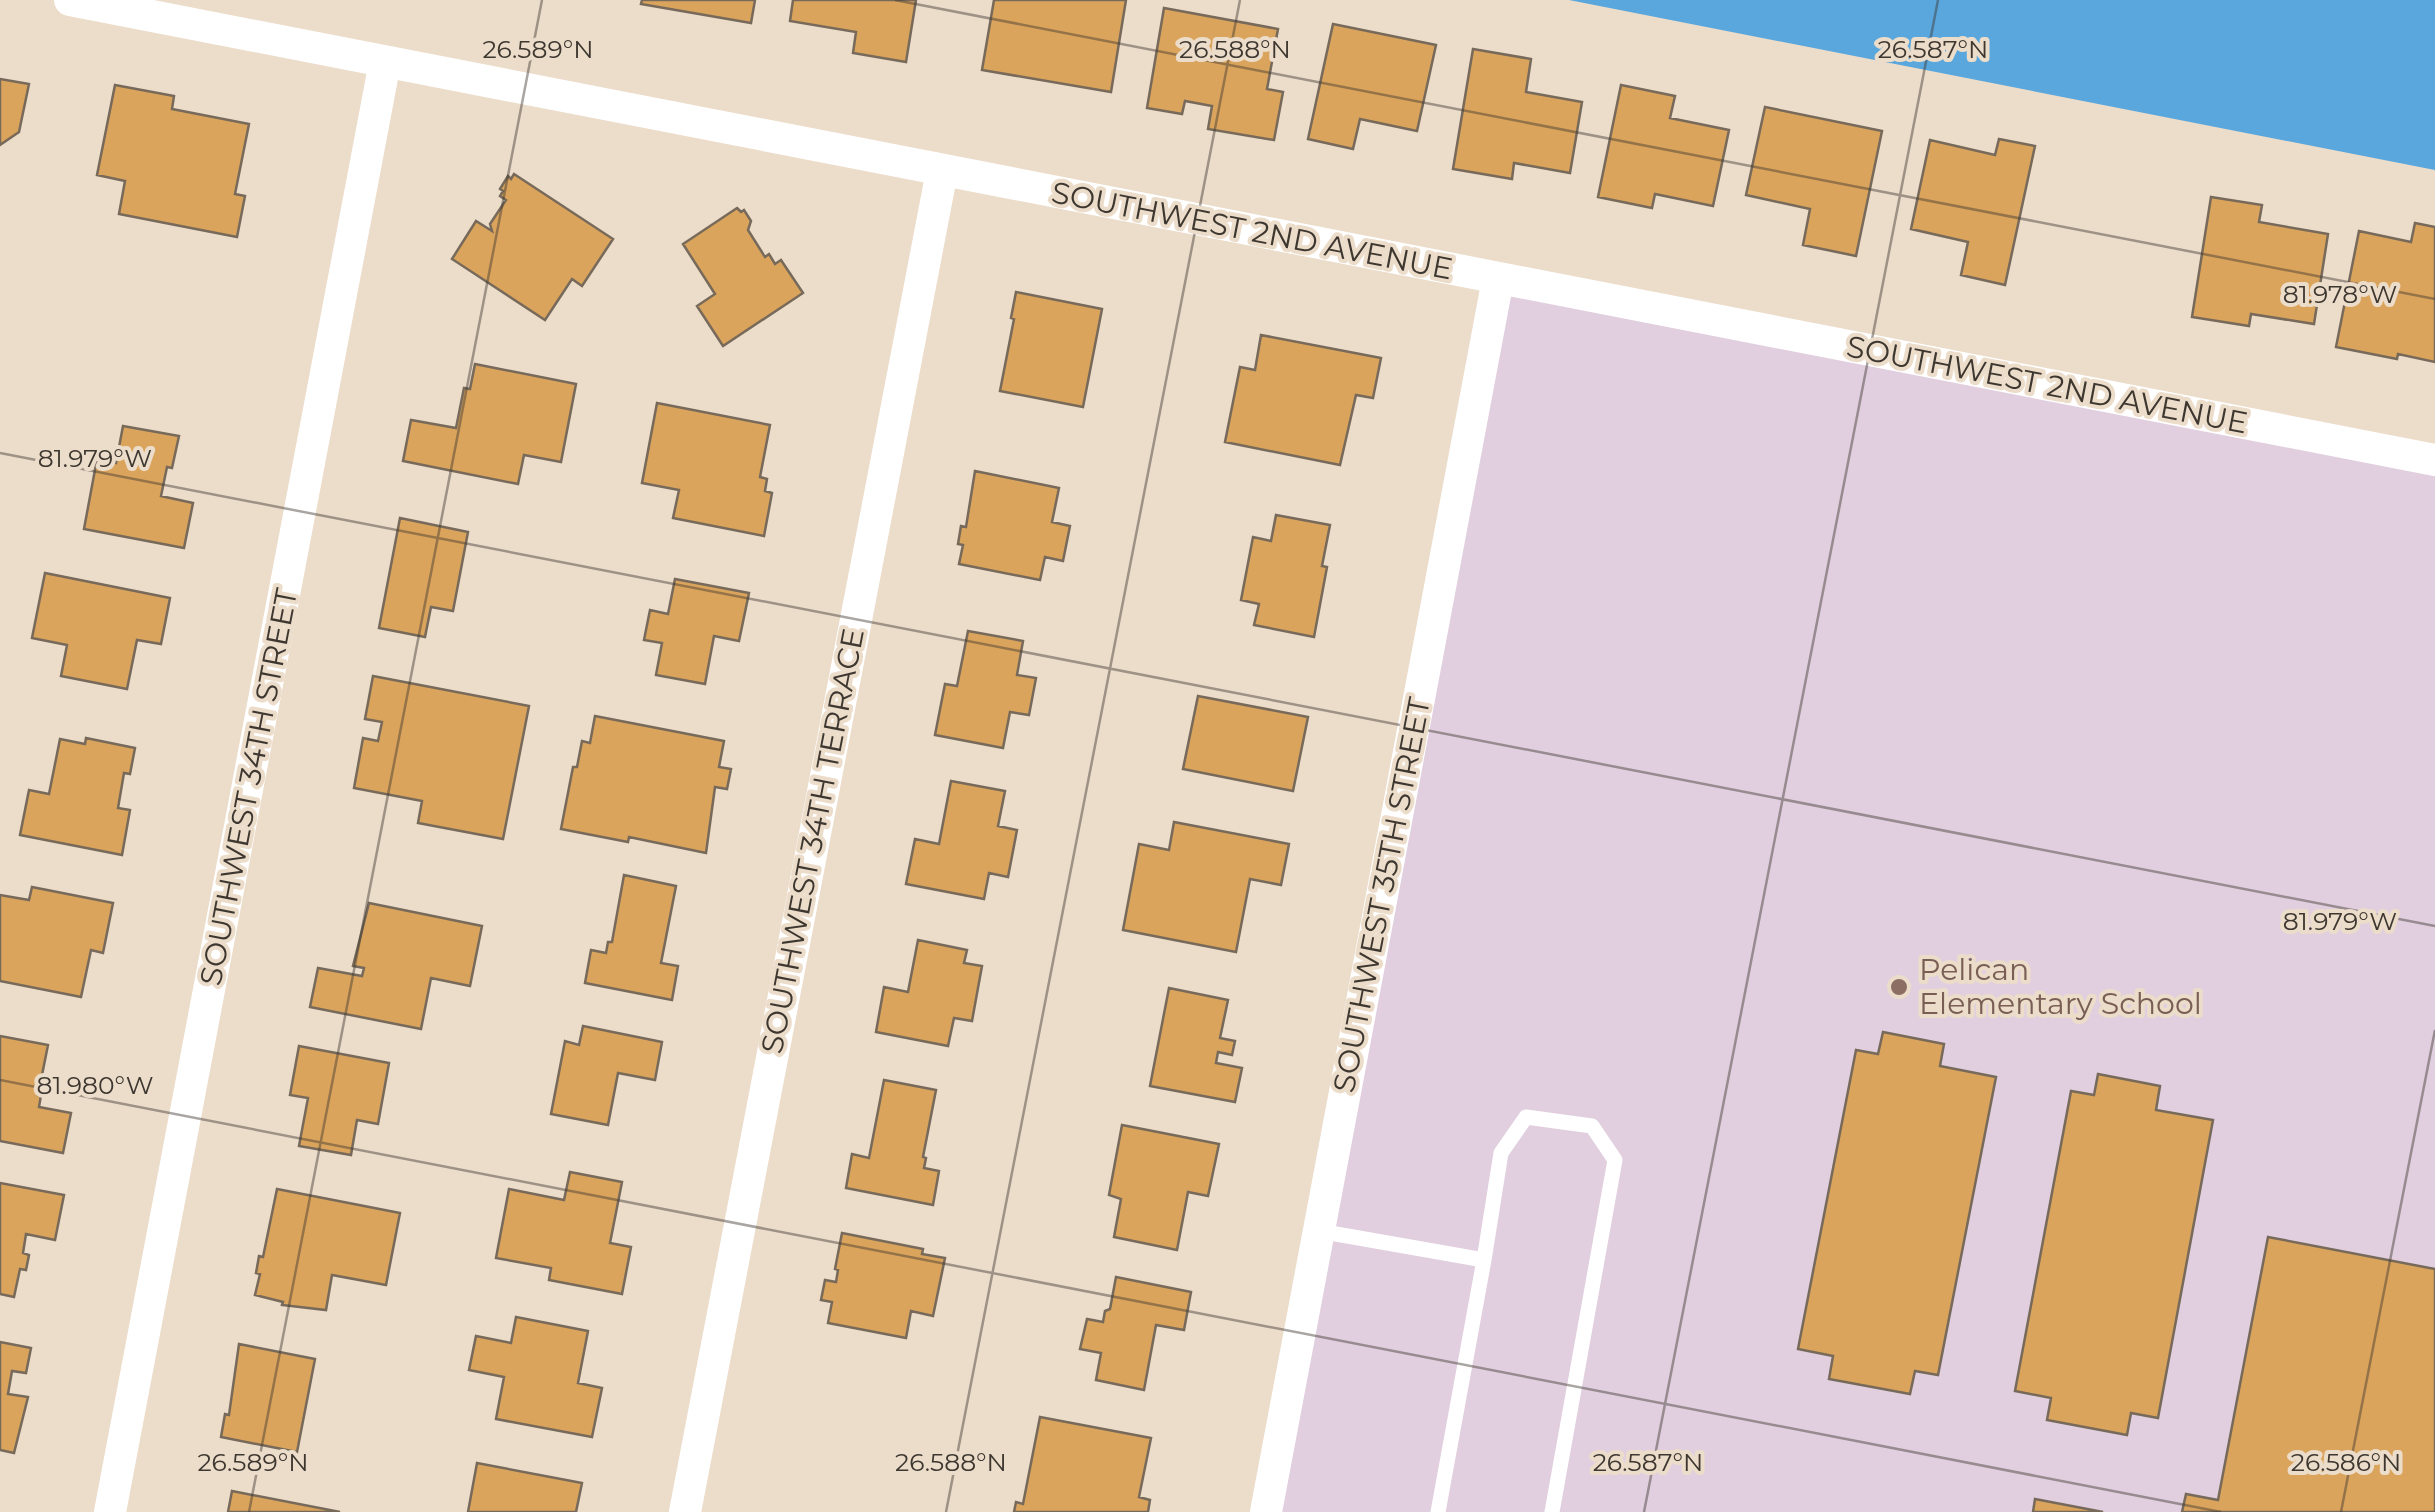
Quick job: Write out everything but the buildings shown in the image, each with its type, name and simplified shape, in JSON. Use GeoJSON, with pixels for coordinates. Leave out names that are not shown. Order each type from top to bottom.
{"type":"FeatureCollection","features":[{"type":"Feature","properties":{"kind":"street","name":"SOUTHWEST 2ND AVENUE"},"geometry":{"type":"LineString","coordinates":[[70,0],[2435,460]]}},
{"type":"Feature","properties":{"kind":"street","name":"SOUTHWEST 34TH STREET"},"geometry":{"type":"LineString","coordinates":[[110,1512],[384,62]]}},
{"type":"Feature","properties":{"kind":"street","name":"SOUTHWEST 34TH TERRACE"},"geometry":{"type":"LineString","coordinates":[[685,1512],[942,171]]}},
{"type":"Feature","properties":{"kind":"street","name":"SOUTHWEST 35TH STREET"},"geometry":{"type":"LineString","coordinates":[[1266,1512],[1498,279]]}},
{"type":"Feature","properties":{"kind":"lane"},"geometry":{"type":"LineString","coordinates":[[1438,1512],[1501,1153],[1526,1117],[1592,1126],[1615,1160],[1552,1512]]}},
{"type":"Feature","properties":{"kind":"lane"},"geometry":{"type":"LineString","coordinates":[[1319,1231],[1484,1260]]}},
{"type":"Feature","properties":{"kind":"shaded area","name":"Pelican Elementary School"},"geometry":{"type":"Polygon","coordinates":[[[1498,279],[2435,462],[2435,1512],[1263,1512],[1498,279]]]}},
{"type":"Feature","properties":{"kind":"water"},"geometry":{"type":"Polygon","coordinates":[[[1569,0],[2435,0],[2435,170],[1569,0]]]}},
{"type":"Feature","properties":{"kind":"place","name":"Pelican Elementary School"},"geometry":{"type":"Point","coordinates":[1899,987]}}]}
